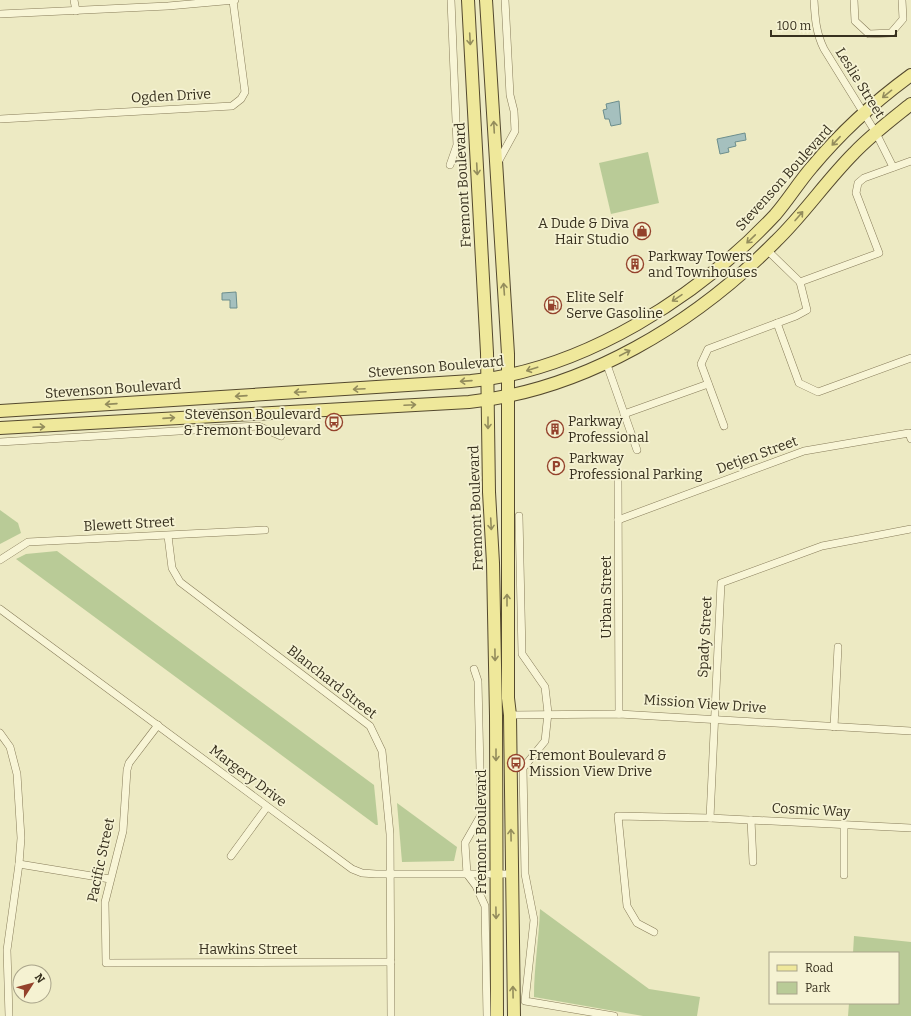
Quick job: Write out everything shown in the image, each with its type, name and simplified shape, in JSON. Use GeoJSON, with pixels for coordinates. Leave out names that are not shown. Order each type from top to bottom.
{"type":"FeatureCollection","features":[{"type":"Feature","properties":{"kind":"main road","name":"Fremont Boulevard"},"geometry":{"type":"LineString","coordinates":[[468,0],[488,379],[489,492],[493,563],[496,716],[495,874],[497,1016]]}},
{"type":"Feature","properties":{"kind":"main road","name":"Fremont Boulevard"},"geometry":{"type":"LineString","coordinates":[[486,0],[508,375],[508,651],[514,1016]]}},
{"type":"Feature","properties":{"kind":"main road","name":"Stevenson Boulevard"},"geometry":{"type":"LineString","coordinates":[[0,411],[488,379],[508,375],[556,361],[597,344],[645,318],[694,287],[732,256],[762,228],[780,209],[812,167],[863,113],[911,75]]}},
{"type":"Feature","properties":{"kind":"main road"},"geometry":{"type":"LineString","coordinates":[[0,428],[488,401],[508,397],[551,384],[606,362],[633,348],[686,315],[723,289],[767,250],[794,222],[847,160],[876,133],[911,104]]}},
{"type":"Feature","properties":{"kind":"main road","name":"Mission View Drive"},"geometry":{"type":"LineString","coordinates":[[496,716],[510,715]]}},
{"type":"Feature","properties":{"kind":"street"},"geometry":{"type":"LineString","coordinates":[[74,0],[76,11]]}},
{"type":"Feature","properties":{"kind":"street"},"geometry":{"type":"LineString","coordinates":[[0,14],[76,11],[168,3],[234,0]]}},
{"type":"Feature","properties":{"kind":"street","name":"Ogden Drive"},"geometry":{"type":"LineString","coordinates":[[0,118],[232,106],[241,99],[244,92],[234,0]]}},
{"type":"Feature","properties":{"kind":"street","name":"Fremont Boulevard"},"geometry":{"type":"LineString","coordinates":[[450,165],[457,145],[451,0]]}},
{"type":"Feature","properties":{"kind":"street"},"geometry":{"type":"LineString","coordinates":[[496,166],[515,131],[515,112],[510,97],[505,0]]}},
{"type":"Feature","properties":{"kind":"street","name":"Leslie Street"},"geometry":{"type":"LineString","coordinates":[[814,0],[818,37],[827,55],[876,133],[893,167]]}},
{"type":"Feature","properties":{"kind":"street"},"geometry":{"type":"LineString","coordinates":[[854,0],[855,21],[869,34],[891,33],[903,19],[902,0]]}},
{"type":"Feature","properties":{"kind":"street"},"geometry":{"type":"LineString","coordinates":[[800,282],[878,253],[856,194],[858,183],[864,178],[911,161]]}},
{"type":"Feature","properties":{"kind":"street"},"geometry":{"type":"LineString","coordinates":[[724,426],[701,364],[708,349],[796,316],[807,310],[800,282],[767,250]]}},
{"type":"Feature","properties":{"kind":"street"},"geometry":{"type":"LineString","coordinates":[[777,323],[799,383],[818,392],[911,358]]}},
{"type":"Feature","properties":{"kind":"street"},"geometry":{"type":"LineString","coordinates":[[606,362],[637,450]]}},
{"type":"Feature","properties":{"kind":"street"},"geometry":{"type":"LineString","coordinates":[[624,414],[708,384]]}},
{"type":"Feature","properties":{"kind":"street"},"geometry":{"type":"LineString","coordinates":[[0,442],[258,426],[281,436]]}},
{"type":"Feature","properties":{"kind":"street","name":"Detjen Street"},"geometry":{"type":"LineString","coordinates":[[618,520],[804,451],[910,436]]}},
{"type":"Feature","properties":{"kind":"street","name":"Urban Street"},"geometry":{"type":"LineString","coordinates":[[618,480],[619,714]]}},
{"type":"Feature","properties":{"kind":"street"},"geometry":{"type":"LineString","coordinates":[[519,516],[522,654],[544,687],[548,713],[545,741],[523,768],[525,874],[534,920],[525,1001],[614,1016]]}},
{"type":"Feature","properties":{"kind":"street","name":"Spady Street"},"geometry":{"type":"LineString","coordinates":[[710,818],[713,721],[721,583],[822,546],[911,528]]}},
{"type":"Feature","properties":{"kind":"street","name":"Blewett Street"},"geometry":{"type":"LineString","coordinates":[[0,560],[28,542],[265,530]]}},
{"type":"Feature","properties":{"kind":"street","name":"Blanchard Street"},"geometry":{"type":"LineString","coordinates":[[168,536],[172,568],[180,582],[370,726],[382,751],[390,834],[390,1016]]}},
{"type":"Feature","properties":{"kind":"street","name":"Margery Drive"},"geometry":{"type":"LineString","coordinates":[[0,609],[352,869],[362,873],[390,874],[511,874]]}},
{"type":"Feature","properties":{"kind":"street"},"geometry":{"type":"LineString","coordinates":[[834,727],[838,647]]}},
{"type":"Feature","properties":{"kind":"street","name":"Fremont Boulevard"},"geometry":{"type":"LineString","coordinates":[[474,669],[478,681],[481,815],[466,843],[467,874],[476,886],[485,906],[487,1016]]}},
{"type":"Feature","properties":{"kind":"street","name":"Mission View Drive"},"geometry":{"type":"LineString","coordinates":[[510,715],[548,713],[619,714],[713,721],[911,731]]}},
{"type":"Feature","properties":{"kind":"street","name":"Pacific Street"},"geometry":{"type":"LineString","coordinates":[[106,963],[104,912],[110,879],[123,831],[127,770],[129,763],[158,726]]}},
{"type":"Feature","properties":{"kind":"street"},"geometry":{"type":"LineString","coordinates":[[0,733],[10,747],[17,774],[21,838],[19,864],[3,950],[9,1016]]}},
{"type":"Feature","properties":{"kind":"street"},"geometry":{"type":"LineString","coordinates":[[231,856],[267,807]]}},
{"type":"Feature","properties":{"kind":"street","name":"Cosmic Way"},"geometry":{"type":"LineString","coordinates":[[654,932],[638,923],[627,906],[618,816],[710,818],[911,828]]}},
{"type":"Feature","properties":{"kind":"street"},"geometry":{"type":"LineString","coordinates":[[751,820],[753,862]]}},
{"type":"Feature","properties":{"kind":"street"},"geometry":{"type":"LineString","coordinates":[[844,825],[844,875]]}},
{"type":"Feature","properties":{"kind":"street"},"geometry":{"type":"LineString","coordinates":[[19,864],[110,879]]}},
{"type":"Feature","properties":{"kind":"street","name":"Hawkins Street"},"geometry":{"type":"LineString","coordinates":[[106,963],[391,962]]}},
{"type":"Feature","properties":{"kind":"green space"},"geometry":{"type":"Polygon","coordinates":[[[648,152],[659,203],[611,214],[599,163],[648,152]]]}},
{"type":"Feature","properties":{"kind":"green space"},"geometry":{"type":"Polygon","coordinates":[[[0,510],[18,523],[21,533],[0,544],[0,510]]]}},
{"type":"Feature","properties":{"kind":"green space"},"geometry":{"type":"Polygon","coordinates":[[[57,551],[374,785],[378,825],[16,559],[26,554],[57,551]]]}},
{"type":"Feature","properties":{"kind":"green space"},"geometry":{"type":"Polygon","coordinates":[[[397,803],[457,847],[454,861],[402,862],[397,803]]]}},
{"type":"Feature","properties":{"kind":"green space"},"geometry":{"type":"Polygon","coordinates":[[[540,909],[649,989],[700,997],[697,1016],[643,1016],[534,997],[540,909]]]}},
{"type":"Feature","properties":{"kind":"green space"},"geometry":{"type":"Polygon","coordinates":[[[854,936],[911,942],[911,1016],[848,1016],[849,1004],[899,1004],[899,952],[853,952],[854,936]]]}},
{"type":"Feature","properties":{"kind":"water"},"geometry":{"type":"Polygon","coordinates":[[[619,101],[621,124],[611,126],[609,119],[605,119],[603,110],[607,109],[606,104],[619,101]]]}},
{"type":"Feature","properties":{"kind":"water"},"geometry":{"type":"Polygon","coordinates":[[[745,133],[746,140],[735,142],[736,146],[728,148],[729,152],[720,154],[717,139],[745,133]]]}},
{"type":"Feature","properties":{"kind":"water"},"geometry":{"type":"Polygon","coordinates":[[[236,292],[237,308],[230,308],[230,300],[222,300],[222,293],[236,292]]]}},
{"type":"Feature","properties":{"kind":"place","name":"A Dude & Diva Hair Studio"},"geometry":{"type":"Point","coordinates":[642,231]}},
{"type":"Feature","properties":{"kind":"place","name":"Parkway Towers and Townhouses"},"geometry":{"type":"Point","coordinates":[635,264]}},
{"type":"Feature","properties":{"kind":"place","name":"Elite Self Serve Gasoline"},"geometry":{"type":"Point","coordinates":[553,305]}},
{"type":"Feature","properties":{"kind":"place","name":"Stevenson Boulevard & Fremont Boulevard"},"geometry":{"type":"Point","coordinates":[334,422]}},
{"type":"Feature","properties":{"kind":"place","name":"Parkway Professional"},"geometry":{"type":"Point","coordinates":[555,429]}},
{"type":"Feature","properties":{"kind":"place","name":"Parkway Professional Parking"},"geometry":{"type":"Point","coordinates":[556,466]}},
{"type":"Feature","properties":{"kind":"place","name":"Fremont Boulevard & Mission View Drive"},"geometry":{"type":"Point","coordinates":[516,763]}}]}
